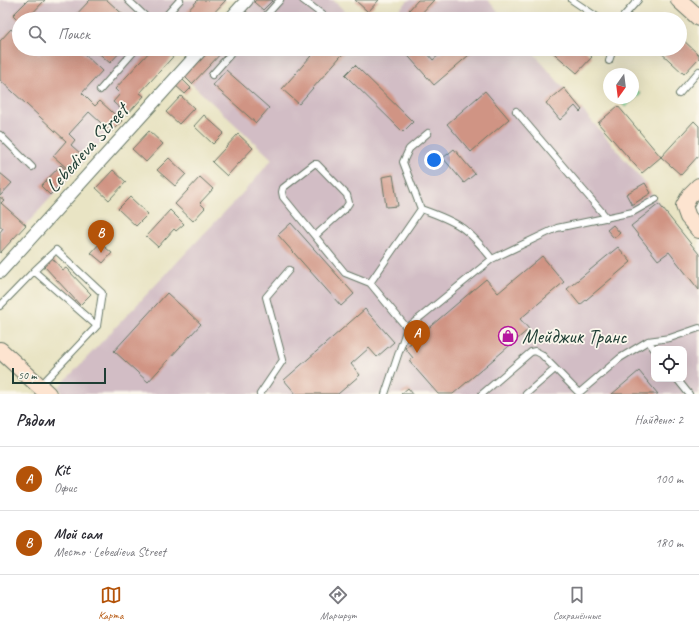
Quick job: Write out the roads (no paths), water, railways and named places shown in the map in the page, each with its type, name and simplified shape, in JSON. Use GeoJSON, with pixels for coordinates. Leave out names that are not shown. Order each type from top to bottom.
{"type":"FeatureCollection","features":[{"type":"Feature","properties":{"kind":"street"},"geometry":{"type":"LineString","coordinates":[[236,12],[247,0]]}},
{"type":"Feature","properties":{"kind":"street"},"geometry":{"type":"LineString","coordinates":[[680,0],[699,18]]}},
{"type":"Feature","properties":{"kind":"street","name":"Lebedieva Street"},"geometry":{"type":"LineString","coordinates":[[0,272],[196,56]]}},
{"type":"Feature","properties":{"kind":"street"},"geometry":{"type":"LineString","coordinates":[[699,186],[690,195],[684,206],[688,217],[699,230]]}},
{"type":"Feature","properties":{"kind":"street"},"geometry":{"type":"LineString","coordinates":[[0,350],[44,390]]}},
{"type":"Feature","properties":{"kind":"lane"},"geometry":{"type":"LineString","coordinates":[[128,0],[141,12]]}},
{"type":"Feature","properties":{"kind":"lane"},"geometry":{"type":"LineString","coordinates":[[169,12],[180,0]]}},
{"type":"Feature","properties":{"kind":"lane"},"geometry":{"type":"LineString","coordinates":[[269,12],[280,0]]}},
{"type":"Feature","properties":{"kind":"lane"},"geometry":{"type":"LineString","coordinates":[[303,0],[319,12]]}},
{"type":"Feature","properties":{"kind":"lane"},"geometry":{"type":"LineString","coordinates":[[572,0],[590,12]]}},
{"type":"Feature","properties":{"kind":"lane"},"geometry":{"type":"LineString","coordinates":[[627,12],[638,0]]}},
{"type":"Feature","properties":{"kind":"lane"},"geometry":{"type":"LineString","coordinates":[[100,90],[130,56]]}},
{"type":"Feature","properties":{"kind":"lane"},"geometry":{"type":"LineString","coordinates":[[212,75],[230,56]]}},
{"type":"Feature","properties":{"kind":"lane"},"geometry":{"type":"LineString","coordinates":[[609,60],[610,56]]}},
{"type":"Feature","properties":{"kind":"lane"},"geometry":{"type":"LineString","coordinates":[[679,94],[699,71]]}},
{"type":"Feature","properties":{"kind":"lane"},"geometry":{"type":"LineString","coordinates":[[516,111],[607,218]]}},
{"type":"Feature","properties":{"kind":"lane"},"geometry":{"type":"LineString","coordinates":[[428,133],[409,149],[402,162],[421,209],[444,217],[465,228],[492,259]]}},
{"type":"Feature","properties":{"kind":"lane"},"geometry":{"type":"LineString","coordinates":[[0,135],[32,167]]}},
{"type":"Feature","properties":{"kind":"lane"},"geometry":{"type":"LineString","coordinates":[[315,236],[345,209],[349,203],[347,194],[317,164],[314,164],[283,188],[283,197],[345,273],[370,284],[407,328]]}},
{"type":"Feature","properties":{"kind":"lane"},"geometry":{"type":"LineString","coordinates":[[386,394],[407,328],[492,259],[557,228],[633,212],[656,200]]}},
{"type":"Feature","properties":{"kind":"lane"},"geometry":{"type":"LineString","coordinates":[[370,284],[421,209]]}},
{"type":"Feature","properties":{"kind":"lane"},"geometry":{"type":"LineString","coordinates":[[0,306],[56,250],[102,293],[97,326],[44,390]]}},
{"type":"Feature","properties":{"kind":"lane"},"geometry":{"type":"LineString","coordinates":[[260,394],[283,360],[266,297],[289,270]]}},
{"type":"Feature","properties":{"kind":"lane"},"geometry":{"type":"LineString","coordinates":[[34,271],[97,326]]}},
{"type":"Feature","properties":{"kind":"lane"},"geometry":{"type":"LineString","coordinates":[[482,394],[531,352],[535,351],[541,354],[578,394],[620,358],[648,341],[670,338],[699,328]]}},
{"type":"Feature","properties":{"kind":"lane"},"geometry":{"type":"LineString","coordinates":[[648,341],[652,346]]}},
{"type":"Feature","properties":{"kind":"lane"},"geometry":{"type":"LineString","coordinates":[[526,394],[555,369]]}},
{"type":"Feature","properties":{"kind":"lane"},"geometry":{"type":"LineString","coordinates":[[679,382],[689,394]]}},
{"type":"Feature","properties":{"kind":"place","name":"Мой сам"},"geometry":{"type":"Point","coordinates":[101,253]}},
{"type":"Feature","properties":{"kind":"place","name":"Мейджик Транс"},"geometry":{"type":"Point","coordinates":[508,336]}},
{"type":"Feature","properties":{"kind":"place","name":"Kit"},"geometry":{"type":"Point","coordinates":[417,353]}}]}
